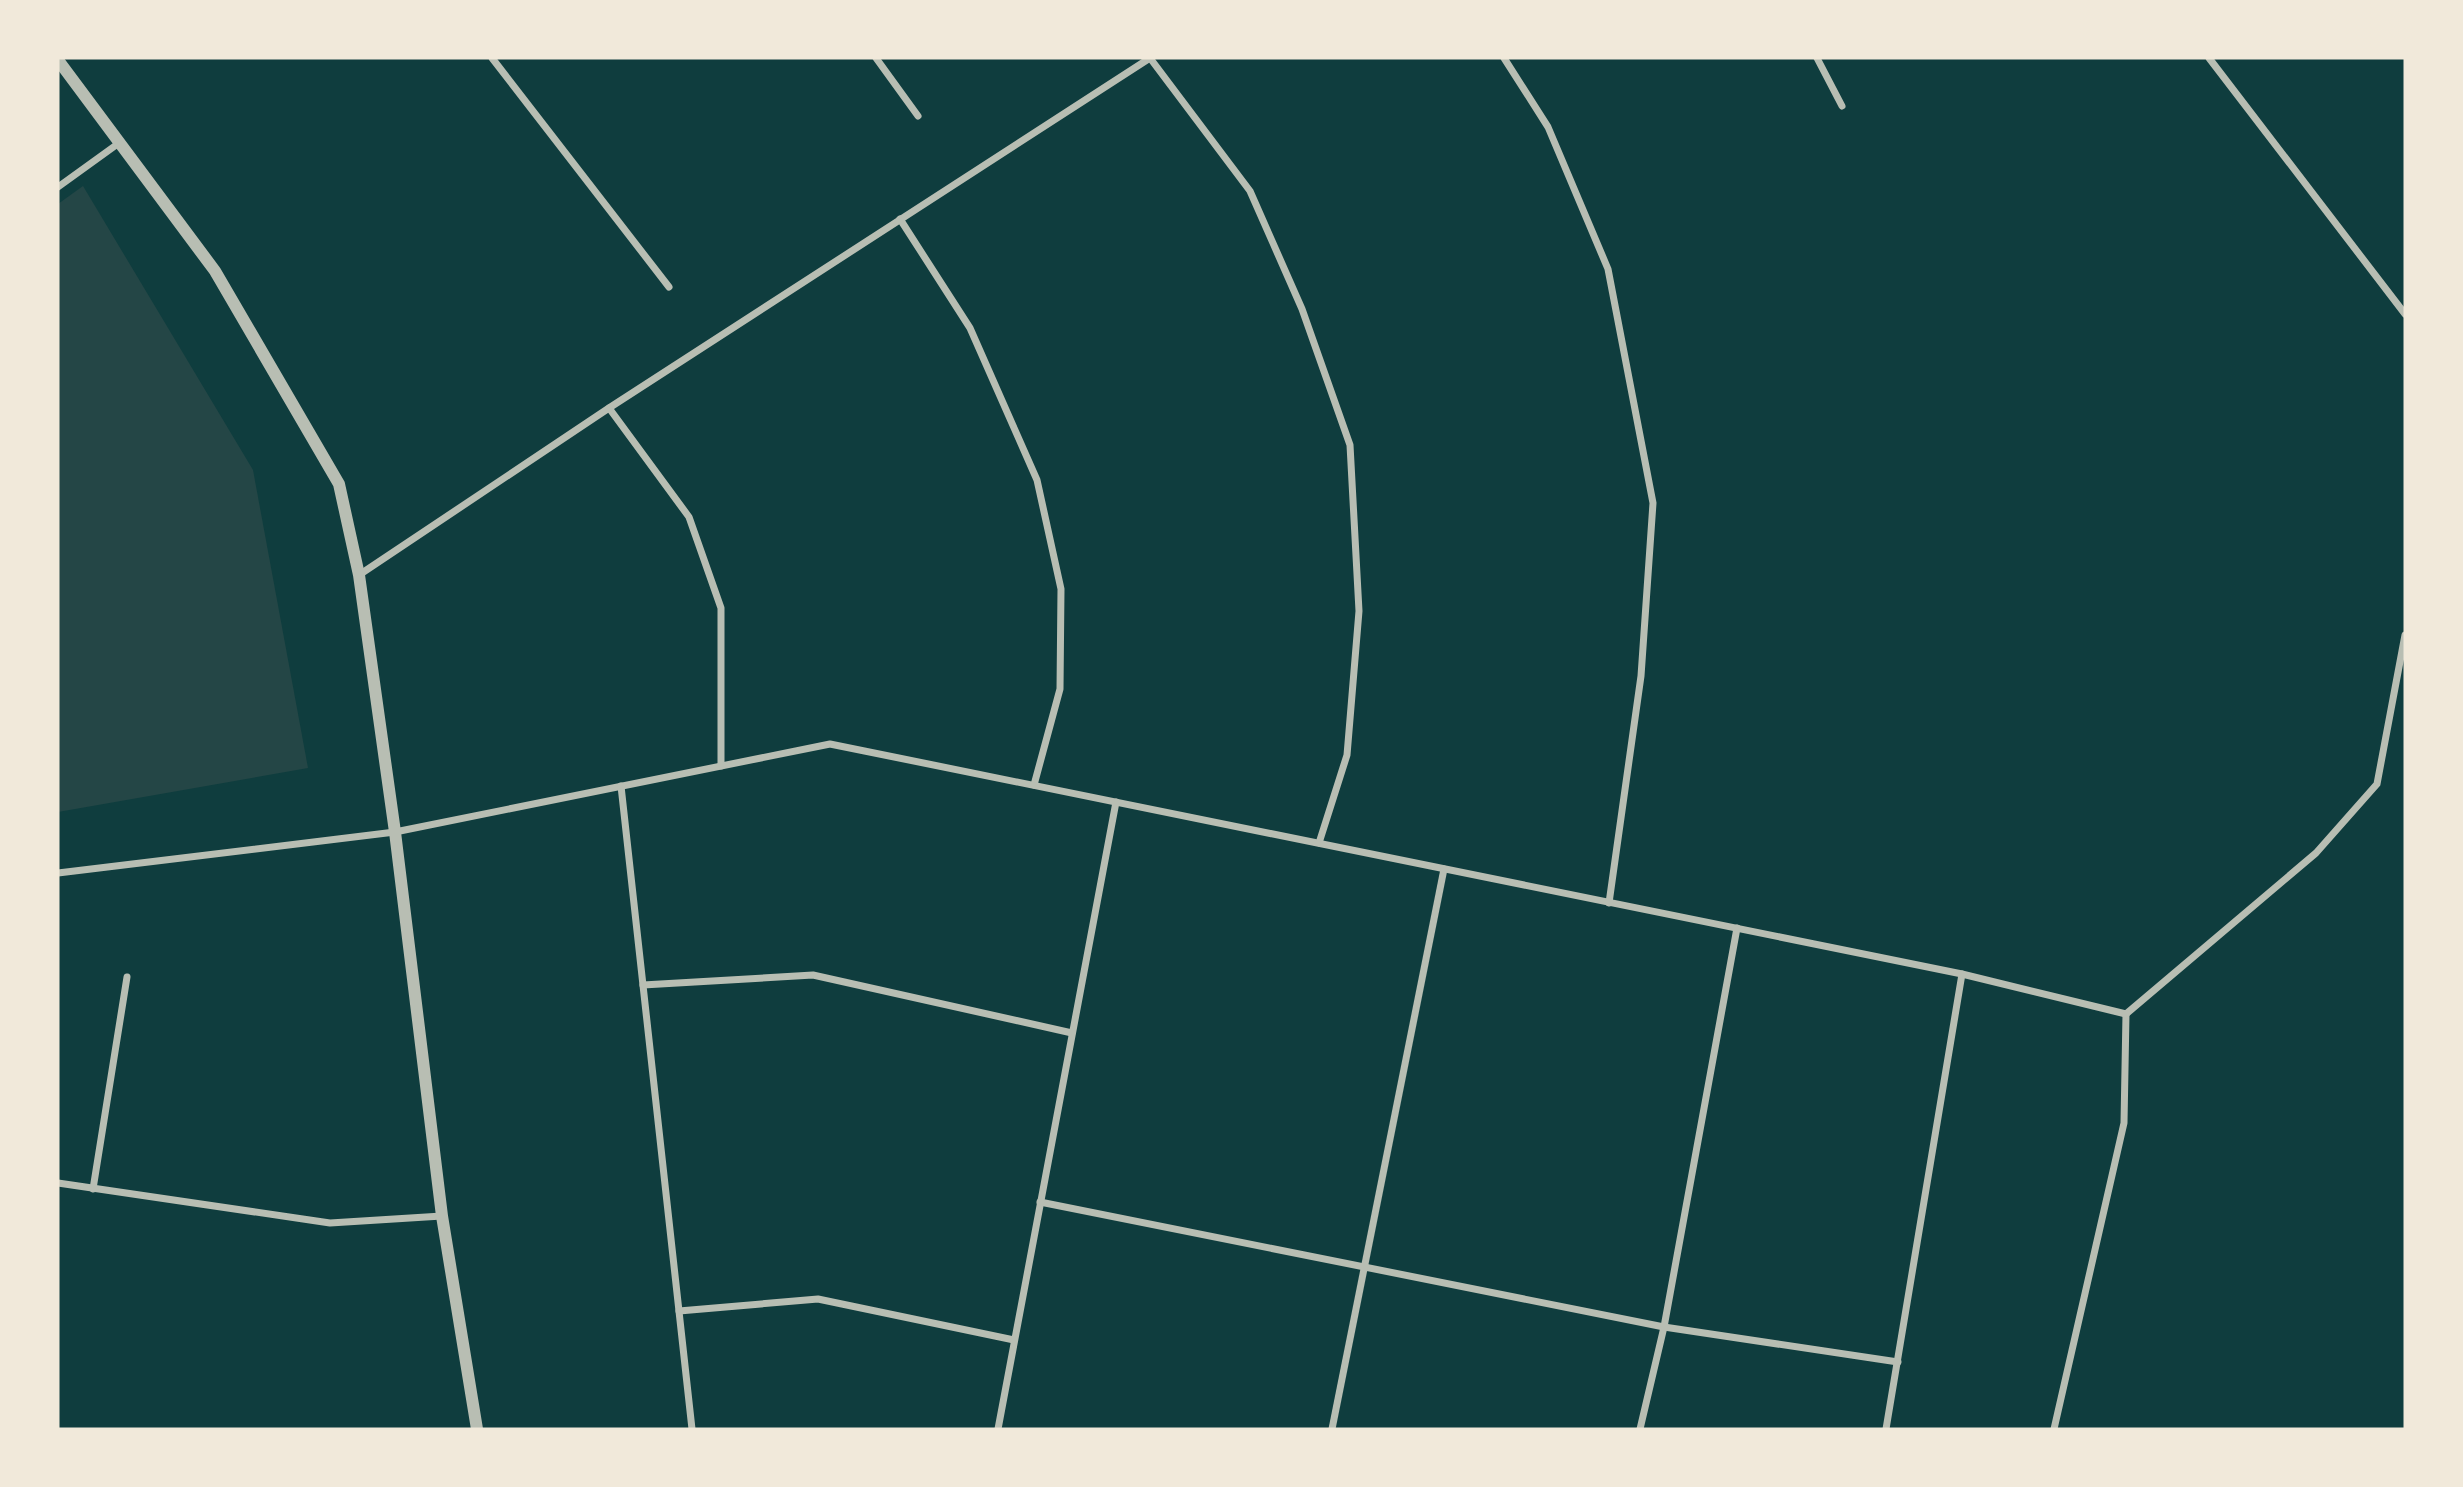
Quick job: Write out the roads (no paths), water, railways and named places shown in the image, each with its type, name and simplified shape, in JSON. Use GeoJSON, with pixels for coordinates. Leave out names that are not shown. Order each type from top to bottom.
{"type":"FeatureCollection","features":[{"type":"Feature","properties":{"kind":"street"},"geometry":{"type":"LineString","coordinates":[[492,58],[669,287]]}},
{"type":"Feature","properties":{"kind":"street"},"geometry":{"type":"LineString","coordinates":[[876,58],[918,117]]}},
{"type":"Feature","properties":{"kind":"street"},"geometry":{"type":"LineString","coordinates":[[359,575],[609,408],[1150,58],[1250,191],[1302,309],[1350,445],[1359,611],[1347,755],[1319,844]]}},
{"type":"Feature","properties":{"kind":"street"},"geometry":{"type":"LineString","coordinates":[[1504,58],[1548,127],[1608,269],[1653,503],[1641,676],[1609,902]]}},
{"type":"Feature","properties":{"kind":"street"},"geometry":{"type":"LineString","coordinates":[[1817,58],[1842,106]]}},
{"type":"Feature","properties":{"kind":"street"},"geometry":{"type":"LineString","coordinates":[[2209,58],[2405,314]]}},
{"type":"Feature","properties":{"kind":"street"},"geometry":{"type":"LineString","coordinates":[[58,60],[215,271],[339,484],[359,575],[395,832],[442,1216],[477,1429]]}},
{"type":"Feature","properties":{"kind":"street"},"geometry":{"type":"LineString","coordinates":[[58,187],[119,143]]}},
{"type":"Feature","properties":{"kind":"street"},"geometry":{"type":"LineString","coordinates":[[900,219],[970,328],[1037,480],[1061,589],[1060,689],[1034,785]]}},
{"type":"Feature","properties":{"kind":"street"},"geometry":{"type":"LineString","coordinates":[[609,408],[690,517],[721,608],[721,766]]}},
{"type":"Feature","properties":{"kind":"street"},"geometry":{"type":"LineString","coordinates":[[2054,1429],[2124,1123],[2126,1014],[2316,853],[2377,784],[2405,635]]}},
{"type":"Feature","properties":{"kind":"street"},"geometry":{"type":"LineString","coordinates":[[58,873],[395,832],[830,744],[1962,974],[2126,1014]]}},
{"type":"Feature","properties":{"kind":"street"},"geometry":{"type":"LineString","coordinates":[[621,786],[692,1429]]}},
{"type":"Feature","properties":{"kind":"street"},"geometry":{"type":"LineString","coordinates":[[998,1429],[1116,802]]}},
{"type":"Feature","properties":{"kind":"street"},"geometry":{"type":"LineString","coordinates":[[1332,1429],[1444,869]]}},
{"type":"Feature","properties":{"kind":"street"},"geometry":{"type":"LineString","coordinates":[[1640,1429],[1664,1327],[1737,928]]}},
{"type":"Feature","properties":{"kind":"street"},"geometry":{"type":"LineString","coordinates":[[1886,1429],[1962,974]]}},
{"type":"Feature","properties":{"kind":"street"},"geometry":{"type":"LineString","coordinates":[[643,985],[813,975],[1072,1033]]}},
{"type":"Feature","properties":{"kind":"street"},"geometry":{"type":"LineString","coordinates":[[93,1189],[127,977]]}},
{"type":"Feature","properties":{"kind":"street"},"geometry":{"type":"LineString","coordinates":[[58,1183],[330,1223],[442,1216]]}},
{"type":"Feature","properties":{"kind":"street"},"geometry":{"type":"LineString","coordinates":[[1040,1202],[1664,1327],[1898,1362]]}},
{"type":"Feature","properties":{"kind":"street"},"geometry":{"type":"LineString","coordinates":[[679,1311],[818,1299],[1014,1340]]}}]}
